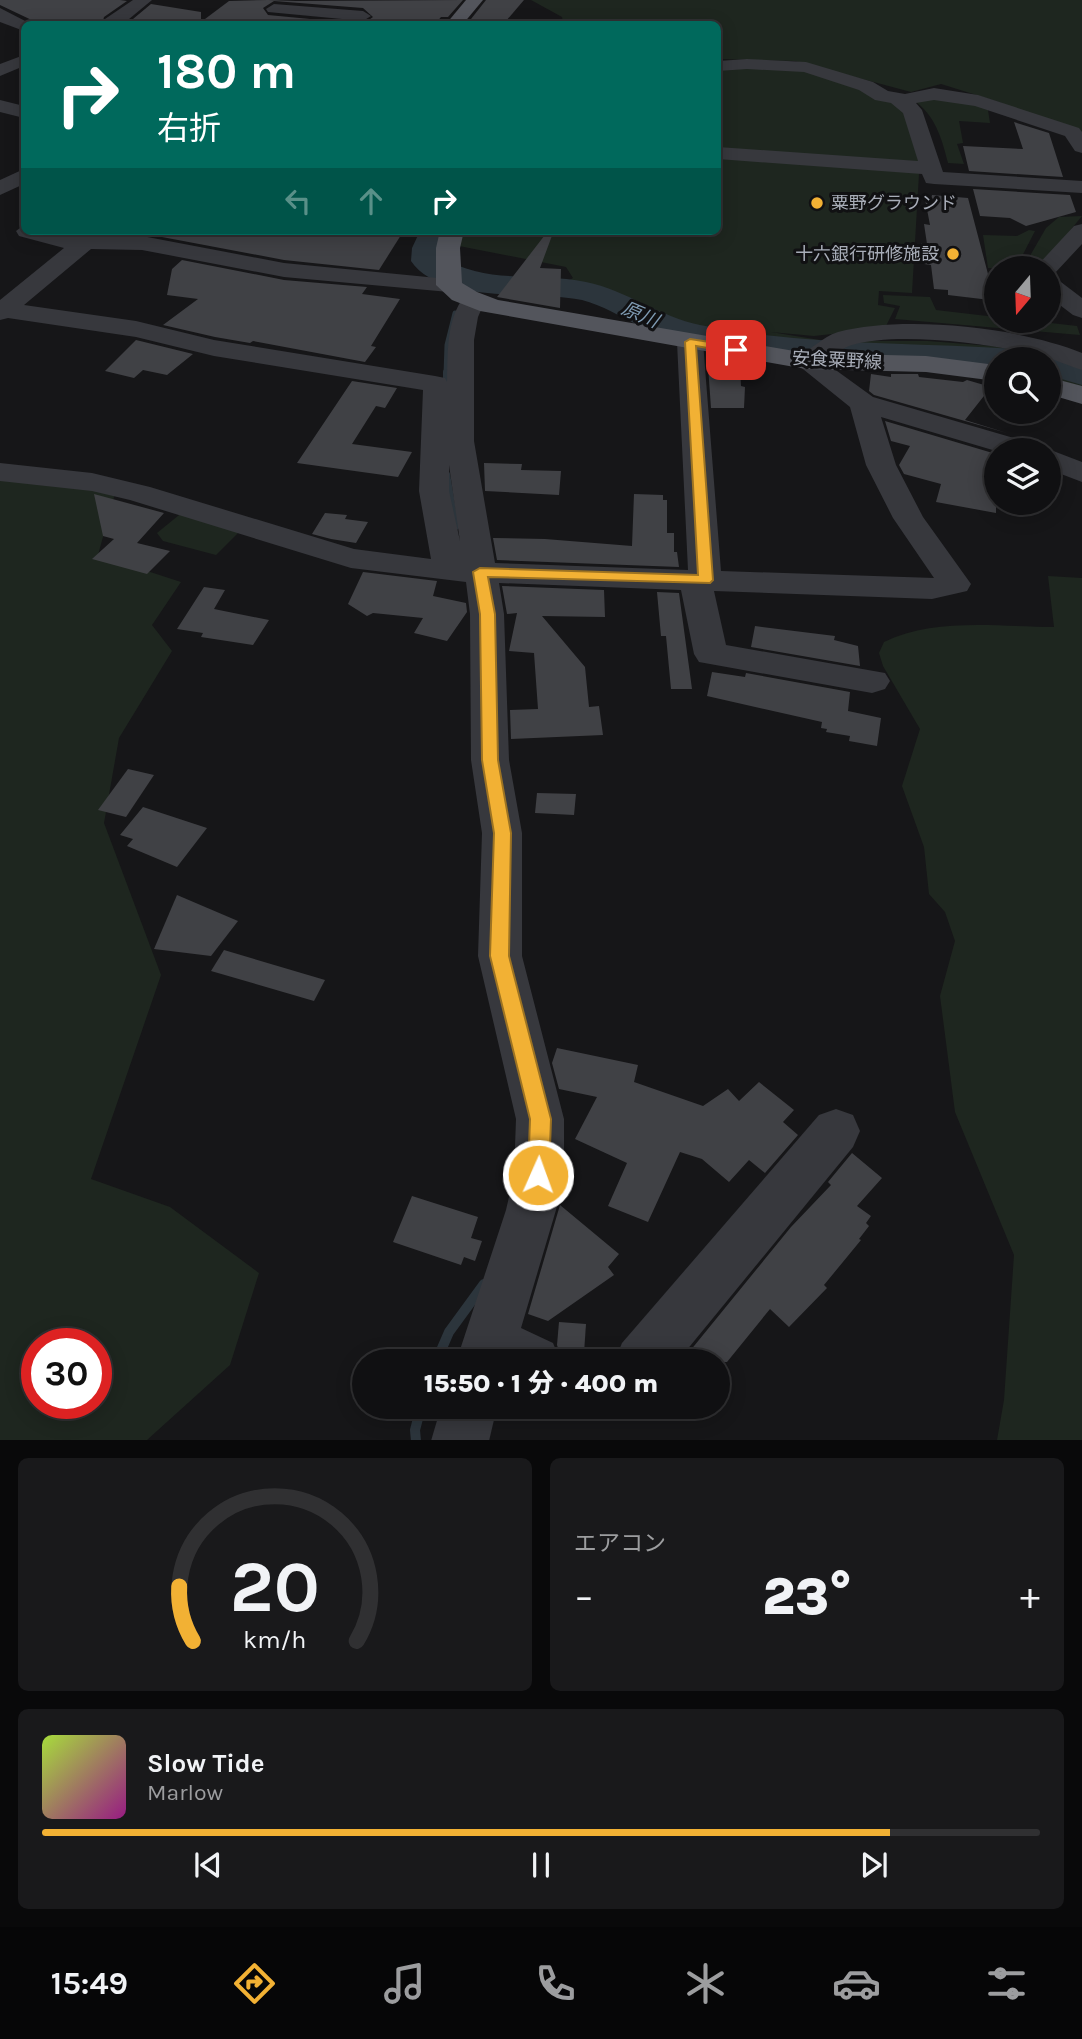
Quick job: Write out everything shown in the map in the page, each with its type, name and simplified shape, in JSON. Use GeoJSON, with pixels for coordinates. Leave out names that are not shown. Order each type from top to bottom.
{"type":"FeatureCollection","features":[{"type":"Feature","properties":{"kind":"main road"},"geometry":{"type":"LineString","coordinates":[[457,21],[475,0]]}},
{"type":"Feature","properties":{"kind":"main road"},"geometry":{"type":"LineString","coordinates":[[451,235],[448,248],[455,285]]}},
{"type":"Feature","properties":{"kind":"main road","name":"安食粟野線"},"geometry":{"type":"LineString","coordinates":[[455,285],[504,309],[690,342],[984,371]]}},
{"type":"Feature","properties":{"kind":"main road"},"geometry":{"type":"LineString","coordinates":[[1061,389],[1082,395]]}},
{"type":"Feature","properties":{"kind":"street"},"geometry":{"type":"LineString","coordinates":[[114,21],[144,0]]}},
{"type":"Feature","properties":{"kind":"street"},"geometry":{"type":"LineString","coordinates":[[274,9],[363,16]]}},
{"type":"Feature","properties":{"kind":"street"},"geometry":{"type":"LineString","coordinates":[[4,11],[5,18],[21,25]]}},
{"type":"Feature","properties":{"kind":"street"},"geometry":{"type":"LineString","coordinates":[[0,27],[21,34]]}},
{"type":"Feature","properties":{"kind":"street"},"geometry":{"type":"LineString","coordinates":[[4,79],[21,63]]}},
{"type":"Feature","properties":{"kind":"street"},"geometry":{"type":"LineString","coordinates":[[721,66],[747,64],[806,67],[905,100],[934,94],[978,101],[1072,132],[1082,147]]}},
{"type":"Feature","properties":{"kind":"street"},"geometry":{"type":"LineString","coordinates":[[896,98],[912,110],[934,178],[1082,187]]}},
{"type":"Feature","properties":{"kind":"street"},"geometry":{"type":"LineString","coordinates":[[0,106],[21,111]]}},
{"type":"Feature","properties":{"kind":"street"},"geometry":{"type":"LineString","coordinates":[[721,153],[929,168]]}},
{"type":"Feature","properties":{"kind":"street"},"geometry":{"type":"LineString","coordinates":[[0,189],[21,177]]}},
{"type":"Feature","properties":{"kind":"street"},"geometry":{"type":"LineString","coordinates":[[0,222],[21,229]]}},
{"type":"Feature","properties":{"kind":"street"},"geometry":{"type":"LineString","coordinates":[[1058,256],[1082,231]]}},
{"type":"Feature","properties":{"kind":"street"},"geometry":{"type":"LineString","coordinates":[[40,235],[62,241],[92,237],[162,247],[284,270],[455,285]]}},
{"type":"Feature","properties":{"kind":"street"},"geometry":{"type":"LineString","coordinates":[[162,247],[181,235]]}},
{"type":"Feature","properties":{"kind":"street"},"geometry":{"type":"LineString","coordinates":[[1,310],[92,237]]}},
{"type":"Feature","properties":{"kind":"street"},"geometry":{"type":"LineString","coordinates":[[455,285],[438,345],[434,491],[465,572],[488,614],[490,760],[502,833],[500,956],[540,1119],[538,1175],[503,1349]]}},
{"type":"Feature","properties":{"kind":"street"},"geometry":{"type":"LineString","coordinates":[[455,285],[465,317],[461,340],[460,441],[465,572]]}},
{"type":"Feature","properties":{"kind":"street"},"geometry":{"type":"LineString","coordinates":[[1061,295],[1082,310]]}},
{"type":"Feature","properties":{"kind":"street"},"geometry":{"type":"LineString","coordinates":[[1,310],[136,329],[214,348],[435,384]]}},
{"type":"Feature","properties":{"kind":"street"},"geometry":{"type":"LineString","coordinates":[[0,472],[92,482],[139,493],[351,558],[465,572],[932,589],[955,584],[908,518],[881,465],[863,403],[819,355],[846,338],[907,333],[992,339],[1050,349],[1082,362]]}},
{"type":"Feature","properties":{"kind":"street"},"geometry":{"type":"LineString","coordinates":[[690,342],[700,580],[711,654],[872,681]]}},
{"type":"Feature","properties":{"kind":"street"},"geometry":{"type":"LineString","coordinates":[[863,403],[984,438]]}},
{"type":"Feature","properties":{"kind":"street"},"geometry":{"type":"LineString","coordinates":[[1061,464],[1082,473]]}},
{"type":"Feature","properties":{"kind":"street"},"geometry":{"type":"LineString","coordinates":[[651,1349],[836,1131]]}},
{"type":"Feature","properties":{"kind":"street"},"geometry":{"type":"LineString","coordinates":[[460,1440],[466,1419]]}},
{"type":"Feature","properties":{"kind":"shaded area"},"geometry":{"type":"Polygon","coordinates":[[[531,0],[1082,0],[1082,136],[999,102],[941,84],[911,92],[795,61],[721,59],[721,21],[563,21],[562,17],[531,0]]]}},
{"type":"Feature","properties":{"kind":"shaded area","name":"粟野グラウンド"},"geometry":{"type":"Polygon","coordinates":[[[721,67],[801,69],[898,101],[915,116],[919,174],[912,293],[879,291],[878,305],[895,308],[885,328],[814,336],[771,332],[820,340],[804,353],[687,335],[648,322],[587,291],[565,289],[566,282],[573,278],[566,267],[459,246],[463,235],[721,235],[721,67]]]}},
{"type":"Feature","properties":{"kind":"shaded area"},"geometry":{"type":"Polygon","coordinates":[[[961,99],[988,110],[990,123],[959,121],[963,143],[957,144],[964,164],[948,163],[932,120],[913,100],[961,99]]]}},
{"type":"Feature","properties":{"kind":"shaded area"},"geometry":{"type":"Polygon","coordinates":[[[1082,216],[1049,256],[1030,256],[1046,228],[1059,217],[1082,216]]]}},
{"type":"Feature","properties":{"kind":"shaded area"},"geometry":{"type":"Polygon","coordinates":[[[1029,230],[1035,231],[1022,256],[986,256],[983,235],[1017,236],[1029,230]]]}},
{"type":"Feature","properties":{"kind":"shaded area"},"geometry":{"type":"Polygon","coordinates":[[[883,295],[930,297],[936,310],[984,316],[984,327],[895,319],[900,306],[884,303],[883,295]]]}},
{"type":"Feature","properties":{"kind":"shaded area"},"geometry":{"type":"Polygon","coordinates":[[[1061,324],[1077,326],[1080,335],[1057,333],[1061,333],[1061,324]]]}},
{"type":"Feature","properties":{"kind":"shaded area"},"geometry":{"type":"Polygon","coordinates":[[[858,341],[928,341],[1005,347],[984,347],[984,363],[834,354],[858,341]]]}},
{"type":"Feature","properties":{"kind":"shaded area"},"geometry":{"type":"Polygon","coordinates":[[[1061,360],[1082,366],[1082,387],[1061,381],[1061,360]]]}},
{"type":"Feature","properties":{"kind":"shaded area"},"geometry":{"type":"Polygon","coordinates":[[[0,474],[116,490],[98,555],[181,582],[152,625],[172,651],[119,738],[104,823],[161,975],[91,1179],[170,1207],[259,1273],[230,1365],[147,1440],[0,1440],[0,474]]]}},
{"type":"Feature","properties":{"kind":"shaded area"},"geometry":{"type":"Polygon","coordinates":[[[184,511],[247,524],[216,555],[163,541],[157,533],[184,511]]]}},
{"type":"Feature","properties":{"kind":"shaded area"},"geometry":{"type":"Polygon","coordinates":[[[1048,576],[1082,578],[1082,1440],[997,1440],[1004,1400],[1014,1255],[955,1112],[940,996],[955,941],[945,912],[929,894],[924,847],[902,786],[920,729],[883,666],[879,653],[884,642],[924,629],[968,625],[1054,627],[1048,576]]]}},
{"type":"Feature","properties":{"kind":"building"},"geometry":{"type":"Polygon","coordinates":[[[0,0],[127,1],[104,17],[103,21],[34,21],[0,5],[0,0]]]}},
{"type":"Feature","properties":{"kind":"building"},"geometry":{"type":"Polygon","coordinates":[[[463,0],[448,17],[441,17],[438,21],[367,21],[373,17],[363,8],[274,1],[263,8],[268,15],[331,21],[202,21],[229,1],[463,0]]]}},
{"type":"Feature","properties":{"kind":"building"},"geometry":{"type":"Polygon","coordinates":[[[486,0],[524,0],[506,21],[471,19],[486,0]]]}},
{"type":"Feature","properties":{"kind":"building"},"geometry":{"type":"Polygon","coordinates":[[[151,4],[201,12],[201,21],[131,21],[151,4]]]}},
{"type":"Feature","properties":{"kind":"building"},"geometry":{"type":"Polygon","coordinates":[[[1014,122],[1049,133],[1063,177],[969,171],[963,146],[1023,149],[1014,122]]]}},
{"type":"Feature","properties":{"kind":"building"},"geometry":{"type":"Polygon","coordinates":[[[973,189],[1070,195],[1076,212],[1026,226],[1010,218],[980,216],[973,189]]]}},
{"type":"Feature","properties":{"kind":"building","name":"十六銀行研修施設"},"geometry":{"type":"Polygon","coordinates":[[[932,195],[968,198],[984,259],[984,299],[948,295],[948,290],[934,289],[931,265],[924,264],[921,243],[927,244],[924,224],[930,225],[925,199],[931,200],[932,195]]]}},
{"type":"Feature","properties":{"kind":"building"},"geometry":{"type":"Polygon","coordinates":[[[401,235],[379,270],[284,260],[162,237],[401,235]]]}},
{"type":"Feature","properties":{"kind":"building"},"geometry":{"type":"Polygon","coordinates":[[[545,235],[552,235],[540,268],[561,269],[560,308],[497,297],[545,235]]]}},
{"type":"Feature","properties":{"kind":"building"},"geometry":{"type":"Polygon","coordinates":[[[182,260],[284,280],[367,287],[362,294],[400,299],[371,346],[376,347],[365,362],[253,341],[250,343],[215,337],[163,325],[198,299],[167,295],[172,269],[182,260]]]}},
{"type":"Feature","properties":{"kind":"building"},"geometry":{"type":"Polygon","coordinates":[[[136,340],[193,354],[167,375],[143,370],[134,378],[105,371],[136,340]]]}},
{"type":"Feature","properties":{"kind":"building"},"geometry":{"type":"Polygon","coordinates":[[[718,364],[740,365],[741,386],[745,387],[744,408],[711,408],[708,366],[717,367],[718,364]]]}},
{"type":"Feature","properties":{"kind":"building"},"geometry":{"type":"Polygon","coordinates":[[[871,374],[891,377],[891,374],[918,374],[919,377],[963,382],[967,380],[984,385],[984,396],[965,420],[1007,433],[874,395],[869,391],[871,374]]]}},
{"type":"Feature","properties":{"kind":"building"},"geometry":{"type":"Polygon","coordinates":[[[352,381],[397,388],[385,408],[376,406],[352,444],[412,452],[398,477],[297,463],[352,381]]]}},
{"type":"Feature","properties":{"kind":"building"},"geometry":{"type":"Polygon","coordinates":[[[885,421],[984,450],[984,511],[936,502],[941,484],[904,474],[899,465],[910,446],[891,441],[885,421]]]}},
{"type":"Feature","properties":{"kind":"building"},"geometry":{"type":"Polygon","coordinates":[[[484,463],[522,464],[521,470],[561,471],[559,495],[485,491],[484,463]]]}},
{"type":"Feature","properties":{"kind":"building"},"geometry":{"type":"Polygon","coordinates":[[[94,494],[164,513],[137,543],[170,551],[147,574],[92,559],[114,539],[103,536],[94,494]]]}},
{"type":"Feature","properties":{"kind":"building"},"geometry":{"type":"Polygon","coordinates":[[[634,494],[663,495],[663,500],[667,500],[667,533],[674,533],[674,552],[677,552],[679,567],[497,560],[493,538],[632,546],[634,494]]]}},
{"type":"Feature","properties":{"kind":"building"},"geometry":{"type":"Polygon","coordinates":[[[325,513],[347,515],[345,519],[368,522],[356,543],[312,534],[325,513]]]}},
{"type":"Feature","properties":{"kind":"building"},"geometry":{"type":"Polygon","coordinates":[[[363,572],[437,581],[433,596],[466,603],[467,612],[447,641],[414,633],[423,618],[373,613],[367,616],[348,604],[363,572]]]}},
{"type":"Feature","properties":{"kind":"building"},"geometry":{"type":"Polygon","coordinates":[[[502,586],[604,590],[605,617],[542,616],[585,667],[589,707],[599,706],[603,735],[511,739],[510,710],[538,709],[534,653],[509,651],[517,613],[507,614],[502,586]]]}},
{"type":"Feature","properties":{"kind":"building"},"geometry":{"type":"Polygon","coordinates":[[[204,587],[225,590],[214,609],[269,620],[253,645],[201,637],[203,633],[177,629],[204,587]]]}},
{"type":"Feature","properties":{"kind":"building"},"geometry":{"type":"Polygon","coordinates":[[[657,592],[679,593],[692,689],[671,689],[666,636],[661,636],[657,592]]]}},
{"type":"Feature","properties":{"kind":"building"},"geometry":{"type":"Polygon","coordinates":[[[755,626],[835,636],[834,640],[858,646],[860,666],[751,647],[755,626]]]}},
{"type":"Feature","properties":{"kind":"building"},"geometry":{"type":"Polygon","coordinates":[[[712,672],[745,677],[746,673],[850,692],[848,711],[881,718],[877,746],[849,741],[850,736],[826,732],[827,729],[821,728],[822,722],[707,696],[712,672]]]}},
{"type":"Feature","properties":{"kind":"building"},"geometry":{"type":"Polygon","coordinates":[[[128,769],[154,775],[126,817],[98,810],[128,769]]]}},
{"type":"Feature","properties":{"kind":"building"},"geometry":{"type":"Polygon","coordinates":[[[537,793],[576,794],[574,815],[535,813],[537,793]]]}},
{"type":"Feature","properties":{"kind":"building"},"geometry":{"type":"Polygon","coordinates":[[[143,807],[207,828],[177,867],[127,846],[133,839],[120,835],[143,807]]]}},
{"type":"Feature","properties":{"kind":"building"},"geometry":{"type":"Polygon","coordinates":[[[177,895],[238,921],[211,956],[154,949],[177,895]]]}},
{"type":"Feature","properties":{"kind":"building"},"geometry":{"type":"Polygon","coordinates":[[[224,950],[325,980],[314,1001],[211,971],[224,950]]]}},
{"type":"Feature","properties":{"kind":"building"},"geometry":{"type":"Polygon","coordinates":[[[557,1048],[638,1065],[634,1082],[703,1106],[728,1089],[739,1101],[759,1082],[794,1110],[783,1122],[798,1135],[765,1173],[749,1160],[729,1182],[702,1159],[680,1152],[648,1222],[608,1206],[627,1163],[575,1139],[597,1097],[559,1089],[552,1063],[557,1048]]]}},
{"type":"Feature","properties":{"kind":"building"},"geometry":{"type":"Polygon","coordinates":[[[852,1153],[882,1178],[857,1206],[871,1216],[866,1223],[869,1226],[859,1239],[861,1240],[824,1285],[827,1288],[789,1327],[770,1309],[730,1358],[730,1349],[692,1349],[791,1227],[831,1185],[828,1182],[852,1153]]]}},
{"type":"Feature","properties":{"kind":"building"},"geometry":{"type":"Polygon","coordinates":[[[412,1196],[478,1217],[471,1238],[482,1241],[475,1261],[464,1257],[461,1265],[393,1242],[412,1196]]]}},
{"type":"Feature","properties":{"kind":"building"},"geometry":{"type":"Polygon","coordinates":[[[560,1205],[619,1254],[608,1267],[614,1275],[548,1321],[528,1314],[560,1205]]]}},
{"type":"Feature","properties":{"kind":"building"},"geometry":{"type":"Polygon","coordinates":[[[559,1322],[586,1324],[584,1349],[558,1349],[559,1322]]]}},
{"type":"Feature","properties":{"kind":"waterway","name":"原川"},"geometry":{"type":"LineString","coordinates":[[433,235],[427,248],[426,261],[444,272],[483,283],[585,291],[694,334],[804,351],[984,357]]}},
{"type":"Feature","properties":{"kind":"waterway"},"geometry":{"type":"LineString","coordinates":[[446,374],[447,345],[455,313]]}},
{"type":"Feature","properties":{"kind":"waterway","name":"原川"},"geometry":{"type":"LineString","coordinates":[[1061,368],[1082,375]]}},
{"type":"Feature","properties":{"kind":"waterway"},"geometry":{"type":"LineString","coordinates":[[446,374],[446,391]]}},
{"type":"Feature","properties":{"kind":"waterway"},"geometry":{"type":"LineString","coordinates":[[447,474],[456,527]]}},
{"type":"Feature","properties":{"kind":"waterway"},"geometry":{"type":"LineString","coordinates":[[442,1349],[449,1332],[484,1284]]}},
{"type":"Feature","properties":{"kind":"waterway"},"geometry":{"type":"LineString","coordinates":[[416,1440],[418,1419]]}},
{"type":"Feature","properties":{"kind":"place","name":"粟野グラウンド"},"geometry":{"type":"Point","coordinates":[817,203]}},
{"type":"Feature","properties":{"kind":"place","name":"十六銀行研修施設"},"geometry":{"type":"Point","coordinates":[953,254]}},
{"type":"Feature","properties":{"kind":"route"},"geometry":{"type":"LineString","coordinates":[[538,1175],[540,1119],[500,956],[502,833],[490,760],[488,614],[480,572],[705,580],[690,342],[736,350]]}}]}
